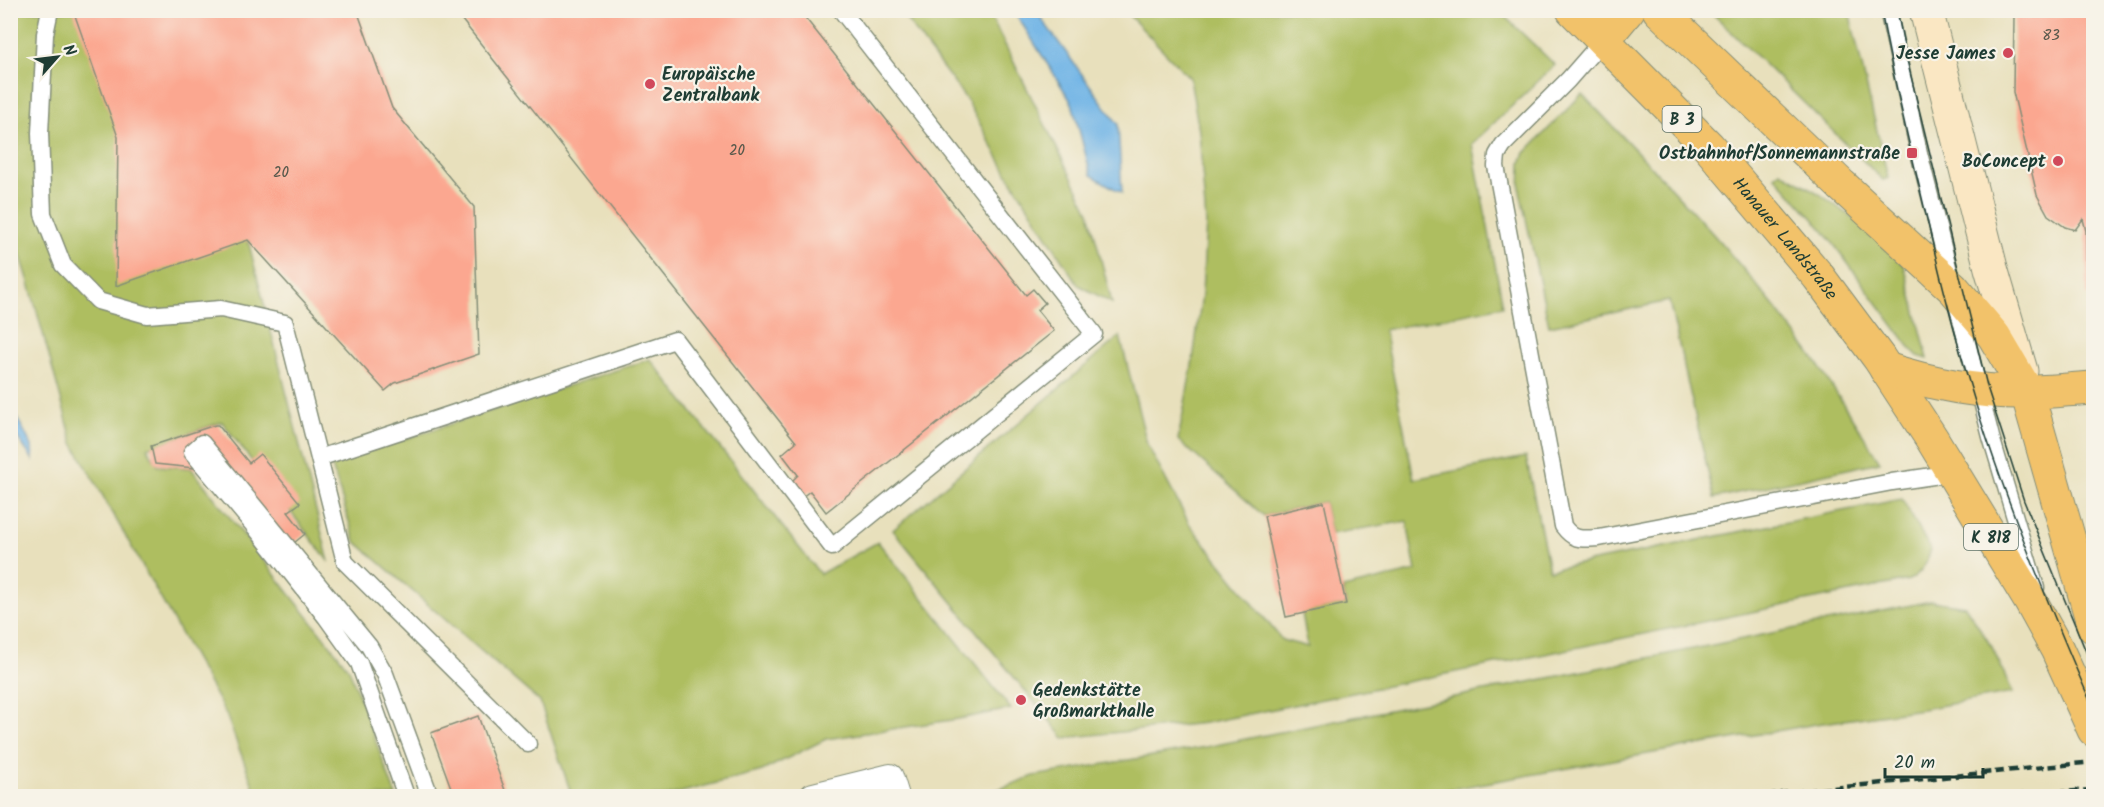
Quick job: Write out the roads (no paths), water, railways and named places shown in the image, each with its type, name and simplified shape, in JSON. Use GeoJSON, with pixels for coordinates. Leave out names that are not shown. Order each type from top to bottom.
{"type":"FeatureCollection","features":[{"type":"Feature","properties":{"kind":"main road","name":"B 3"},"geometry":{"type":"LineString","coordinates":[[1573,10],[1603,40]]}},
{"type":"Feature","properties":{"kind":"main road"},"geometry":{"type":"LineString","coordinates":[[1603,40],[1628,10]]}},
{"type":"Feature","properties":{"kind":"main road","name":"Hanauer Landstraße"},"geometry":{"type":"LineString","coordinates":[[1659,10],[1841,185],[1953,288],[1994,336],[2027,392]]}},
{"type":"Feature","properties":{"kind":"main road","name":"Hanauer Landstraße"},"geometry":{"type":"LineString","coordinates":[[1926,10],[1991,268],[2094,627]]}},
{"type":"Feature","properties":{"kind":"main road","name":"Hanauer Landstraße"},"geometry":{"type":"LineString","coordinates":[[1603,40],[1708,146],[1756,201],[1818,276],[1886,369],[1953,473],[2050,635],[2094,730]]}},
{"type":"Feature","properties":{"kind":"main road"},"geometry":{"type":"LineString","coordinates":[[1886,369],[1929,382],[1979,389],[2027,392],[2094,388]]}},
{"type":"Feature","properties":{"kind":"street"},"geometry":{"type":"LineString","coordinates":[[813,796],[890,777],[896,796]]}},
{"type":"Feature","properties":{"kind":"lane"},"geometry":{"type":"LineString","coordinates":[[50,10],[45,34],[40,133],[43,214],[63,265],[98,301],[147,315],[220,309],[285,323],[345,562],[528,744]]}},
{"type":"Feature","properties":{"kind":"lane"},"geometry":{"type":"LineString","coordinates":[[319,458],[675,340],[832,547],[1094,334],[841,10]]}},
{"type":"Feature","properties":{"kind":"lane","name":"Hanauer Landstraße"},"geometry":{"type":"LineString","coordinates":[[1888,10],[1919,153],[1991,438],[2050,635]]}},
{"type":"Feature","properties":{"kind":"lane"},"geometry":{"type":"LineString","coordinates":[[1603,40],[1568,80],[1503,145],[1497,155],[1496,166],[1563,526],[1571,537],[1599,538],[1892,482],[1953,473]]}},
{"type":"Feature","properties":{"kind":"lane"},"geometry":{"type":"LineString","coordinates":[[406,796],[359,663],[255,526],[192,452],[202,444],[369,646],[385,674],[430,796]]}},
{"type":"Feature","properties":{"kind":"water"},"geometry":{"type":"Polygon","coordinates":[[[1014,11],[1036,11],[1118,124],[1122,193],[1091,175],[1072,103],[1014,11]]]}},
{"type":"Feature","properties":{"kind":"water"},"geometry":{"type":"Polygon","coordinates":[[[11,407],[32,446],[33,460],[11,428],[11,407]]]}},
{"type":"Feature","properties":{"kind":"tram line"},"geometry":{"type":"LineString","coordinates":[[1881,10],[1896,87],[1932,243],[1969,383],[2024,542],[2094,710]]}},
{"type":"Feature","properties":{"kind":"tram line"},"geometry":{"type":"LineString","coordinates":[[1897,10],[1906,56],[1988,390],[2024,501],[2094,671]]}},
{"type":"Feature","properties":{"kind":"railway"},"geometry":{"type":"LineString","coordinates":[[1753,796],[2094,762]]}},
{"type":"Feature","properties":{"kind":"railway"},"geometry":{"type":"LineString","coordinates":[[1989,796],[2094,790]]}},
{"type":"Feature","properties":{"kind":"place","name":"Jesse James"},"geometry":{"type":"Point","coordinates":[2008,53]}},
{"type":"Feature","properties":{"kind":"place","name":"Europäische Zentralbank"},"geometry":{"type":"Point","coordinates":[650,84]}},
{"type":"Feature","properties":{"kind":"place","name":"Ostbahnhof/Sonnemannstraße"},"geometry":{"type":"Point","coordinates":[1912,153]}},
{"type":"Feature","properties":{"kind":"place","name":"BoConcept"},"geometry":{"type":"Point","coordinates":[2058,161]}},
{"type":"Feature","properties":{"kind":"place","name":"Gedenkstätte Großmarkthalle"},"geometry":{"type":"Point","coordinates":[1021,700]}}]}
